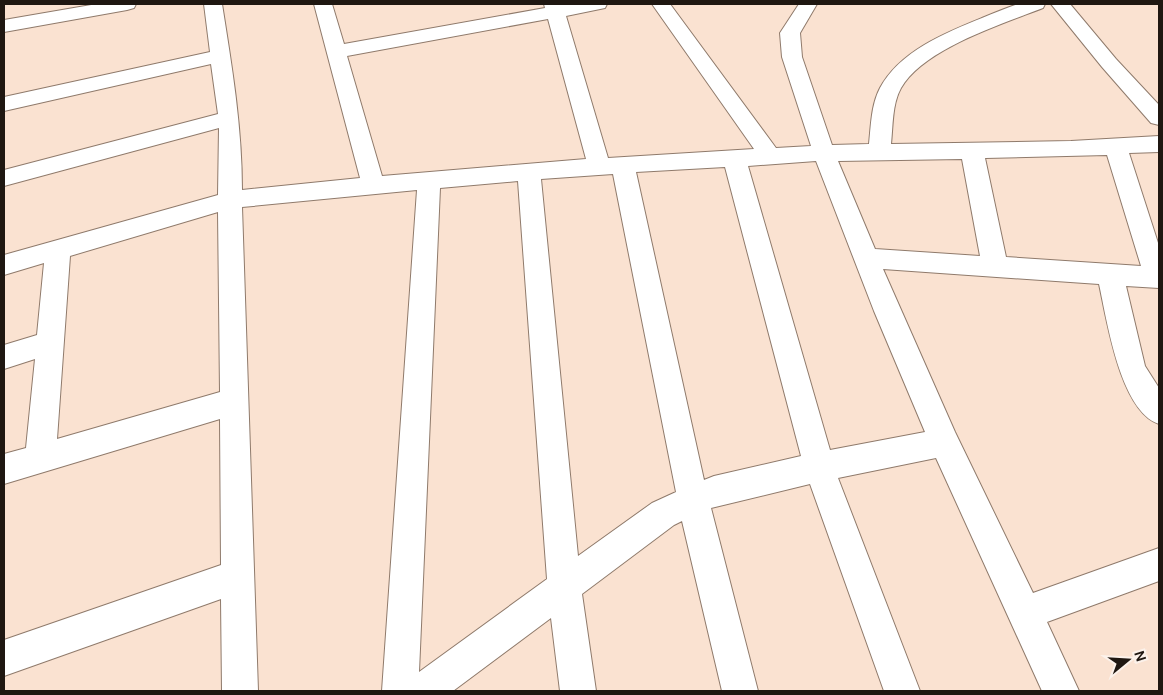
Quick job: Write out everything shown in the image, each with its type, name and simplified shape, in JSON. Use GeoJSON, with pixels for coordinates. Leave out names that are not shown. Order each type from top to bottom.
{"type":"FeatureCollection","features":[{"type":"Feature","properties":{"kind":"street"},"geometry":{"type":"LineString","coordinates":[[4,26],[127,4]]}},
{"type":"Feature","properties":{"kind":"street"},"geometry":{"type":"LineString","coordinates":[[213,4],[229,118],[231,148],[230,200],[240,691]]}},
{"type":"Feature","properties":{"kind":"street"},"geometry":{"type":"LineString","coordinates":[[323,4],[373,185]]}},
{"type":"Feature","properties":{"kind":"street"},"geometry":{"type":"LineString","coordinates":[[336,52],[554,8],[598,4]]}},
{"type":"Feature","properties":{"kind":"street"},"geometry":{"type":"LineString","coordinates":[[662,4],[771,157]]}},
{"type":"Feature","properties":{"kind":"street"},"geometry":{"type":"LineString","coordinates":[[808,4],[790,33],[792,57],[824,154],[887,312],[944,442],[1061,691]]}},
{"type":"Feature","properties":{"kind":"street"},"geometry":{"type":"LineString","coordinates":[[879,153],[890,90],[898,75],[915,60],[942,44],[1036,4]]}},
{"type":"Feature","properties":{"kind":"street"},"geometry":{"type":"LineString","coordinates":[[1060,4],[1159,118]]}},
{"type":"Feature","properties":{"kind":"street"},"geometry":{"type":"LineString","coordinates":[[554,8],[611,166],[740,691]]}},
{"type":"Feature","properties":{"kind":"street"},"geometry":{"type":"LineString","coordinates":[[4,104],[220,56]]}},
{"type":"Feature","properties":{"kind":"street"},"geometry":{"type":"LineString","coordinates":[[4,178],[229,118]]}},
{"type":"Feature","properties":{"kind":"street"},"geometry":{"type":"LineString","coordinates":[[4,266],[230,200],[529,171],[611,166],[824,154],[1159,144]]}},
{"type":"Feature","properties":{"kind":"street"},"geometry":{"type":"LineString","coordinates":[[866,258],[1158,278],[1116,146]]}},
{"type":"Feature","properties":{"kind":"street"},"geometry":{"type":"LineString","coordinates":[[972,151],[994,267]]}},
{"type":"Feature","properties":{"kind":"street"},"geometry":{"type":"LineString","coordinates":[[735,160],[819,467],[902,691]]}},
{"type":"Feature","properties":{"kind":"street"},"geometry":{"type":"LineString","coordinates":[[529,171],[564,586],[578,691]]}},
{"type":"Feature","properties":{"kind":"street"},"geometry":{"type":"LineString","coordinates":[[400,691],[429,180]]}},
{"type":"Feature","properties":{"kind":"street"},"geometry":{"type":"LineString","coordinates":[[40,458],[58,250]]}},
{"type":"Feature","properties":{"kind":"street"},"geometry":{"type":"LineString","coordinates":[[1110,275],[1132,369],[1143,389],[1159,411]]}},
{"type":"Feature","properties":{"kind":"street"},"geometry":{"type":"LineString","coordinates":[[4,357],[50,344]]}},
{"type":"Feature","properties":{"kind":"street"},"geometry":{"type":"LineString","coordinates":[[4,469],[235,401]]}},
{"type":"Feature","properties":{"kind":"street"},"geometry":{"type":"LineString","coordinates":[[423,691],[663,514],[714,491],[819,467],[944,442]]}},
{"type":"Feature","properties":{"kind":"street"},"geometry":{"type":"LineString","coordinates":[[1024,613],[1155,574]]}},
{"type":"Feature","properties":{"kind":"street"},"geometry":{"type":"LineString","coordinates":[[4,658],[238,576]]}}]}
